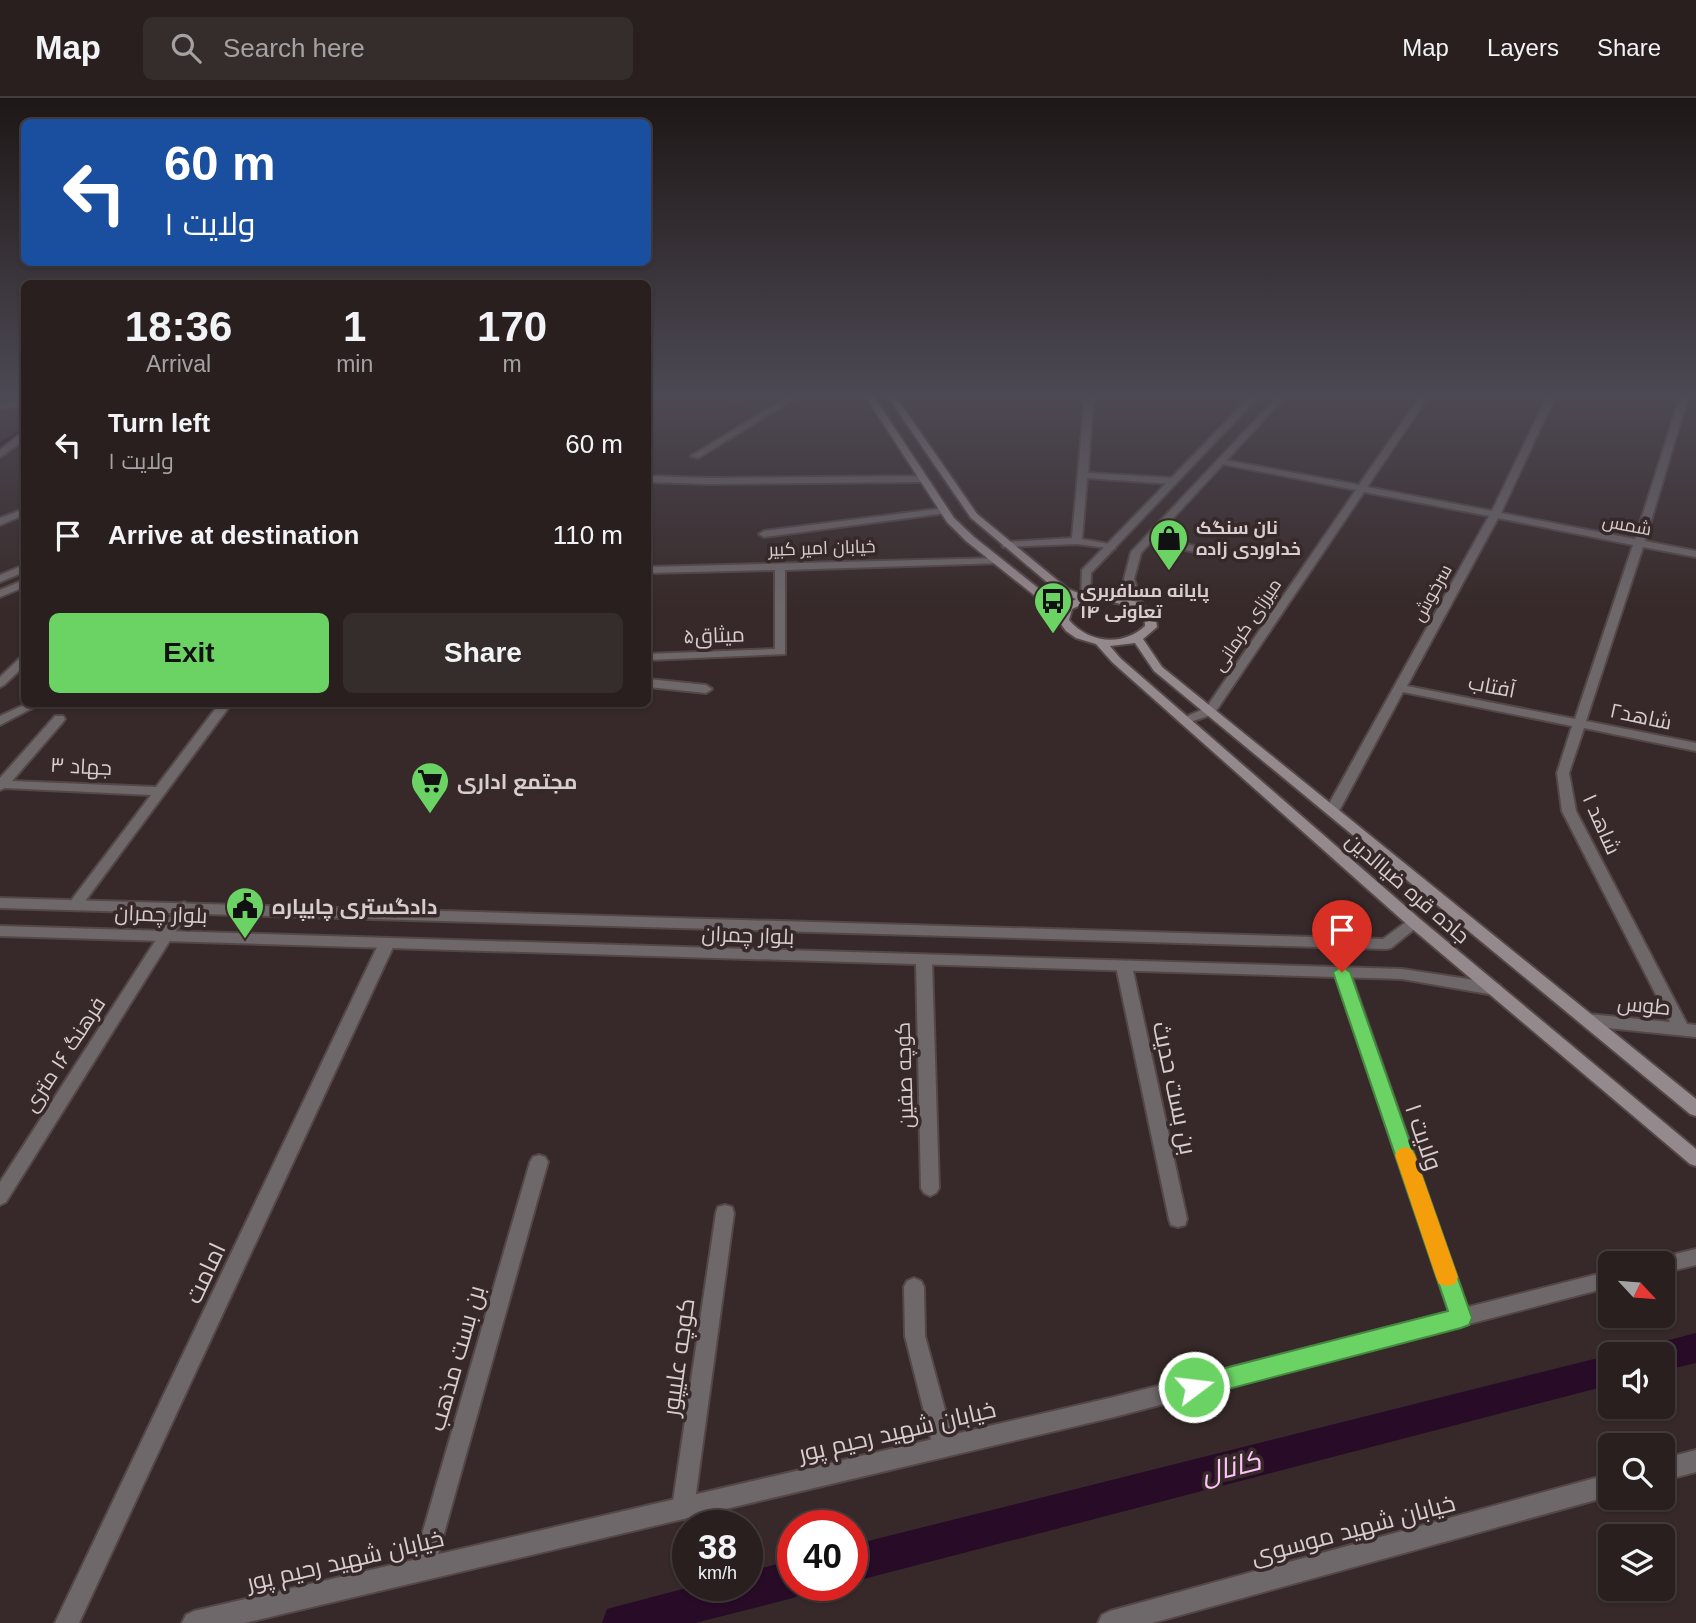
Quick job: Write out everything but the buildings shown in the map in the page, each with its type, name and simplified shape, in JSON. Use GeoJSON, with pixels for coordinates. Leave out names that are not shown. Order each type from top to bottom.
{"type":"FeatureCollection","features":[{"type":"Feature","properties":{"kind":"main road"},"geometry":{"type":"LineString","coordinates":[[916,468],[944,511],[970,539],[1063,613],[1067,627],[1086,638],[1113,642],[1137,638],[1150,627],[1151,621],[1139,607],[1114,599],[1085,599],[1074,603],[1063,613]]}},
{"type":"Feature","properties":{"kind":"main road"},"geometry":{"type":"LineString","coordinates":[[939,468],[974,516],[1064,591],[1085,599]]}},
{"type":"Feature","properties":{"kind":"main road","name":"جاده قره ضیاالدین"},"geometry":{"type":"LineString","coordinates":[[1137,638],[1158,669],[1696,1109]]}},
{"type":"Feature","properties":{"kind":"main road","name":"جاده قره ضیاالدین"},"geometry":{"type":"LineString","coordinates":[[1099,641],[1116,660],[1415,923],[1696,1158]]}},
{"type":"Feature","properties":{"kind":"street"},"geometry":{"type":"LineString","coordinates":[[1077,541],[1084,468]]}},
{"type":"Feature","properties":{"kind":"street"},"geometry":{"type":"LineString","coordinates":[[1085,599],[1086,572],[1185,468]]}},
{"type":"Feature","properties":{"kind":"street"},"geometry":{"type":"LineString","coordinates":[[1139,607],[1129,579],[1136,552],[1215,468]]}},
{"type":"Feature","properties":{"kind":"street","name":"شمس"},"geometry":{"type":"LineString","coordinates":[[1259,468],[1696,554]]}},
{"type":"Feature","properties":{"kind":"street","name":"میرزای کرمانی"},"geometry":{"type":"LineString","coordinates":[[1210,711],[1374,468]]}},
{"type":"Feature","properties":{"kind":"street","name":"سرخوش"},"geometry":{"type":"LineString","coordinates":[[1332,811],[1495,515],[1517,468]]}},
{"type":"Feature","properties":{"kind":"street","name":"شاهد ۱"},"geometry":{"type":"LineString","coordinates":[[1662,468],[1563,773],[1569,811],[1689,1031]]}},
{"type":"Feature","properties":{"kind":"street"},"geometry":{"type":"LineString","coordinates":[[1083,475],[1173,481]]}},
{"type":"Feature","properties":{"kind":"street"},"geometry":{"type":"LineString","coordinates":[[651,479],[710,481],[922,478]]}},
{"type":"Feature","properties":{"kind":"street"},"geometry":{"type":"LineString","coordinates":[[764,534],[944,511]]}},
{"type":"Feature","properties":{"kind":"street"},"geometry":{"type":"LineString","coordinates":[[0,522],[21,513]]}},
{"type":"Feature","properties":{"kind":"street"},"geometry":{"type":"LineString","coordinates":[[1148,539],[1204,551]]}},
{"type":"Feature","properties":{"kind":"street"},"geometry":{"type":"LineString","coordinates":[[1007,545],[1077,541],[1111,547]]}},
{"type":"Feature","properties":{"kind":"street","name":"خیابان امیر کبیر"},"geometry":{"type":"LineString","coordinates":[[651,570],[998,561]]}},
{"type":"Feature","properties":{"kind":"street","name":"میثاق۵"},"geometry":{"type":"LineString","coordinates":[[651,657],[781,652],[780,567]]}},
{"type":"Feature","properties":{"kind":"street"},"geometry":{"type":"LineString","coordinates":[[0,579],[21,569]]}},
{"type":"Feature","properties":{"kind":"street"},"geometry":{"type":"LineString","coordinates":[[0,594],[21,584]]}},
{"type":"Feature","properties":{"kind":"street"},"geometry":{"type":"LineString","coordinates":[[0,683],[21,663]]}},
{"type":"Feature","properties":{"kind":"street"},"geometry":{"type":"LineString","coordinates":[[651,683],[706,689]]}},
{"type":"Feature","properties":{"kind":"street","name":"آفتاب"},"geometry":{"type":"LineString","coordinates":[[1399,688],[1578,722]]}},
{"type":"Feature","properties":{"kind":"street"},"geometry":{"type":"LineString","coordinates":[[0,721],[28,707]]}},
{"type":"Feature","properties":{"kind":"street"},"geometry":{"type":"LineString","coordinates":[[75,905],[223,707]]}},
{"type":"Feature","properties":{"kind":"street"},"geometry":{"type":"LineString","coordinates":[[1184,720],[1210,711]]}},
{"type":"Feature","properties":{"kind":"street"},"geometry":{"type":"LineString","coordinates":[[1,784],[59,719]]}},
{"type":"Feature","properties":{"kind":"street","name":"شاهد۲"},"geometry":{"type":"LineString","coordinates":[[1578,722],[1696,747]]}},
{"type":"Feature","properties":{"kind":"street","name":"جهاد ۳"},"geometry":{"type":"LineString","coordinates":[[1,784],[160,791]]}},
{"type":"Feature","properties":{"kind":"street","name":"بلوار چمران"},"geometry":{"type":"LineString","coordinates":[[0,903],[1387,944],[1415,923]]}},
{"type":"Feature","properties":{"kind":"street","name":"فرهنگ ۱۶ متری"},"geometry":{"type":"LineString","coordinates":[[0,1197],[184,907]]}},
{"type":"Feature","properties":{"kind":"street","name":"بلوار چمران"},"geometry":{"type":"LineString","coordinates":[[0,931],[1402,974],[1494,989]]}},
{"type":"Feature","properties":{"kind":"street","name":"امامت"},"geometry":{"type":"LineString","coordinates":[[67,1623],[387,943]]}},
{"type":"Feature","properties":{"kind":"street","name":"کوچه صفین"},"geometry":{"type":"LineString","coordinates":[[924,961],[930,1188]]}},
{"type":"Feature","properties":{"kind":"street","name":"بن بست حدیث"},"geometry":{"type":"LineString","coordinates":[[1124,966],[1178,1219]]}},
{"type":"Feature","properties":{"kind":"street","name":"ولایت ۱"},"geometry":{"type":"LineString","coordinates":[[1342,972],[1461,1318]]}},
{"type":"Feature","properties":{"kind":"street","name":"طوس"},"geometry":{"type":"LineString","coordinates":[[1588,1020],[1689,1031]]}},
{"type":"Feature","properties":{"kind":"street","name":"بن بست مذهب"},"geometry":{"type":"LineString","coordinates":[[423,1569],[539,1162]]}},
{"type":"Feature","properties":{"kind":"street","name":"کوچه علیپور"},"geometry":{"type":"LineString","coordinates":[[683,1508],[725,1213]]}},
{"type":"Feature","properties":{"kind":"street"},"geometry":{"type":"LineString","coordinates":[[1675,1262],[1696,1257]]}},
{"type":"Feature","properties":{"kind":"street","name":"خیابان شهید رحیم پور"},"geometry":{"type":"LineString","coordinates":[[194,1623],[1114,1407],[1598,1282]]}},
{"type":"Feature","properties":{"kind":"street"},"geometry":{"type":"LineString","coordinates":[[914,1287],[915,1336],[944,1447]]}},
{"type":"Feature","properties":{"kind":"street"},"geometry":{"type":"LineString","coordinates":[[1675,1467],[1696,1461]]}},
{"type":"Feature","properties":{"kind":"street","name":"خیابان شهید موسوی"},"geometry":{"type":"LineString","coordinates":[[1110,1623],[1598,1488]]}},
{"type":"Feature","properties":{"kind":"waterway","name":"کانال"},"geometry":{"type":"LineString","coordinates":[[1675,1353],[1696,1348]]}},
{"type":"Feature","properties":{"kind":"waterway","name":"کانال"},"geometry":{"type":"LineString","coordinates":[[868,1560],[1598,1373]]}},
{"type":"Feature","properties":{"kind":"waterway","name":"کانال"},"geometry":{"type":"LineString","coordinates":[[621,1623],[777,1583]]}},
{"type":"Feature","properties":{"kind":"slow traffic"},"geometry":{"type":"LineString","coordinates":[[1405,1155],[1447,1277]]}},
{"type":"Feature","properties":{"kind":"place","name":"نان سنگک خداوردی زاده"},"geometry":{"type":"Point","coordinates":[1169,572]}},
{"type":"Feature","properties":{"kind":"place","name":"پایانه مسافربری تعاونی ۱۴"},"geometry":{"type":"Point","coordinates":[1053,635]}},
{"type":"Feature","properties":{"kind":"place","name":"مجتمع اداری"},"geometry":{"type":"Point","coordinates":[430,815]}},
{"type":"Feature","properties":{"kind":"place","name":"دادگستری چایپاره"},"geometry":{"type":"Point","coordinates":[245,940]}},
{"type":"Feature","properties":{"kind":"route"},"geometry":{"type":"LineString","coordinates":[[1194,1387],[1461,1318],[1342,972]]}}]}
